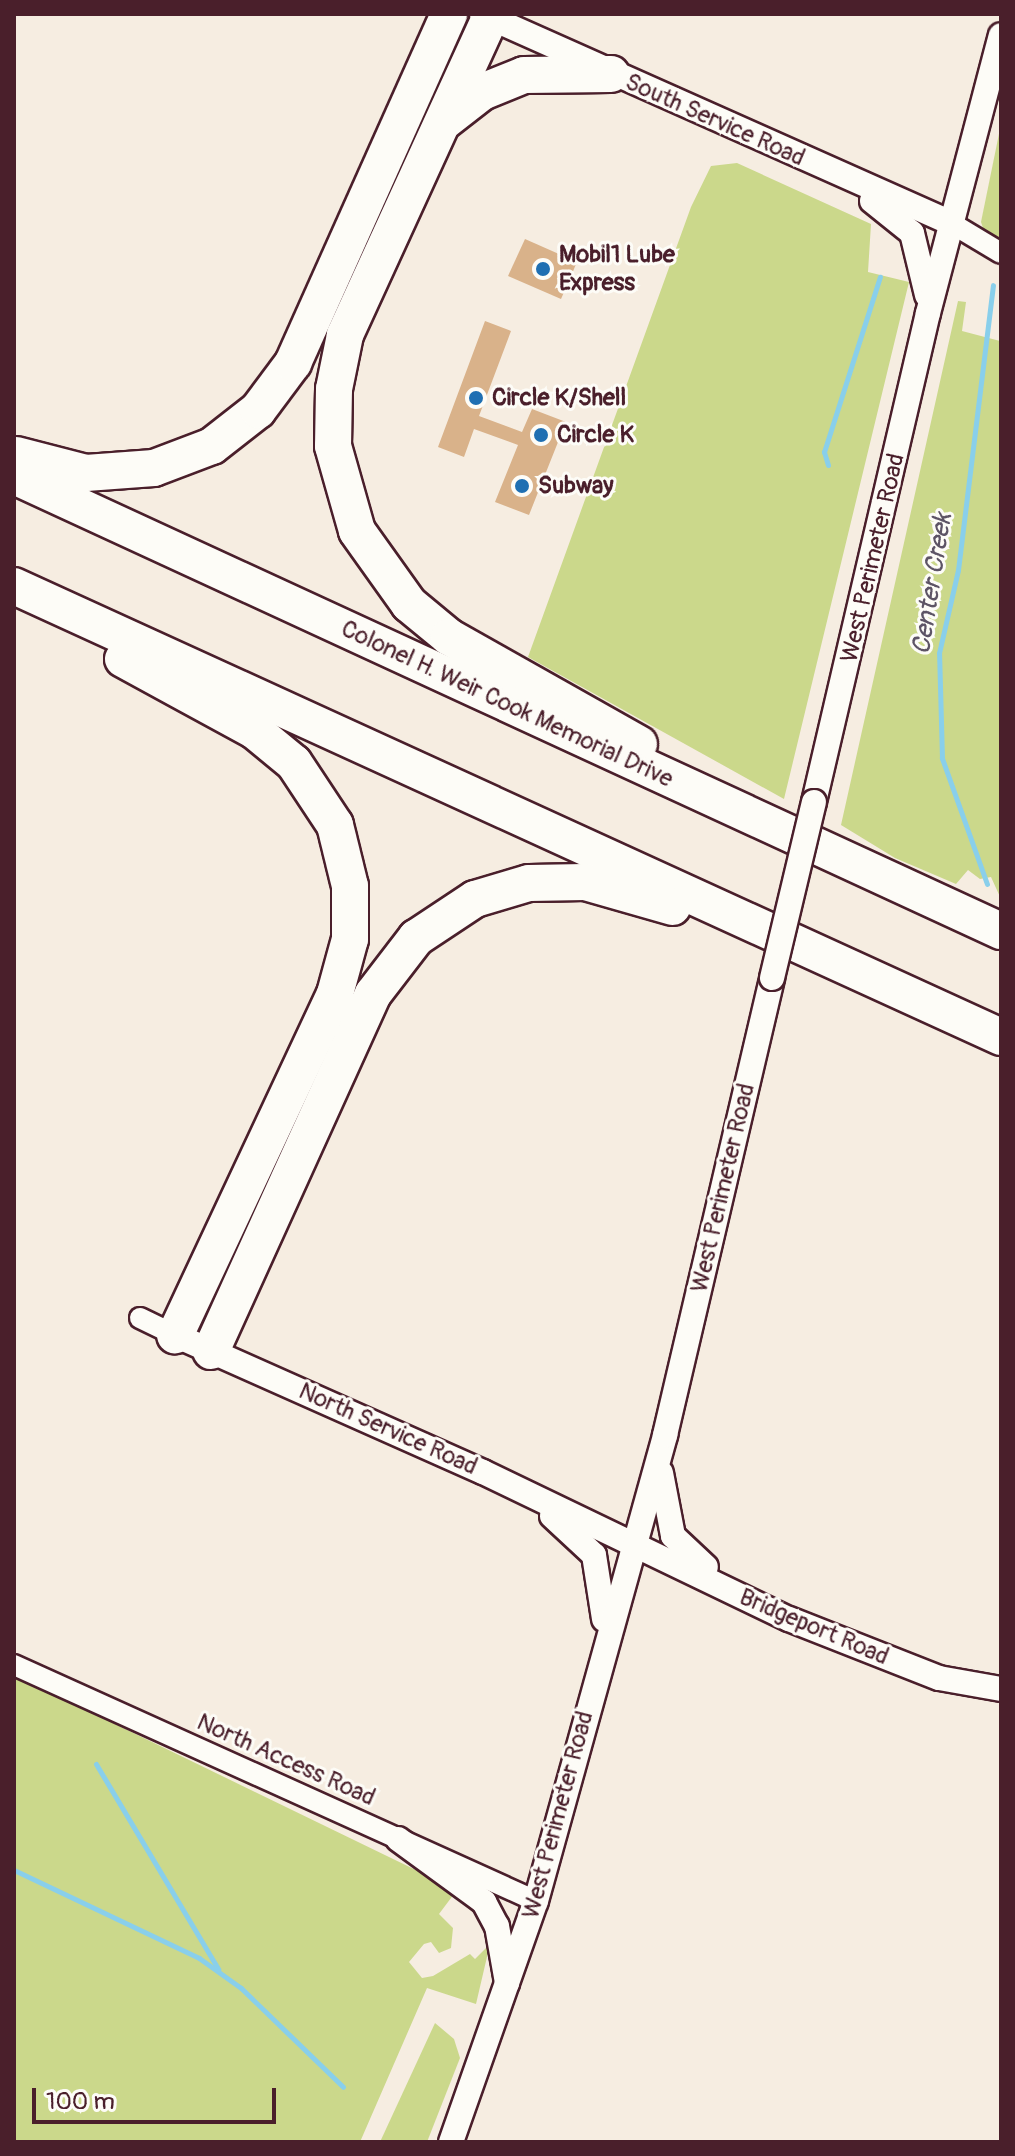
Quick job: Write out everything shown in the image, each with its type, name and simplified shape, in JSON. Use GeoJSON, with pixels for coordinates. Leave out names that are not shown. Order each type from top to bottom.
{"type":"FeatureCollection","features":[{"type":"Feature","properties":{"kind":"highway"},"geometry":{"type":"LineString","coordinates":[[14,454],[73,472],[133,472],[212,446],[258,410],[293,363],[449,14]]}},
{"type":"Feature","properties":{"kind":"highway"},"geometry":{"type":"LineString","coordinates":[[486,16],[340,353],[333,446],[357,531],[393,586],[429,623],[759,820]]}},
{"type":"Feature","properties":{"kind":"highway"},"geometry":{"type":"LineString","coordinates":[[439,126],[482,92],[524,75],[611,74]]}},
{"type":"Feature","properties":{"kind":"highway","name":"Colonel H. Weir Cook Memorial Drive"},"geometry":{"type":"LineString","coordinates":[[14,476],[1001,931]]}},
{"type":"Feature","properties":{"kind":"highway"},"geometry":{"type":"LineString","coordinates":[[14,586],[985,1030]]}},
{"type":"Feature","properties":{"kind":"highway"},"geometry":{"type":"LineString","coordinates":[[14,597],[255,731],[310,783],[343,845],[351,923],[341,976],[175,1335]]}},
{"type":"Feature","properties":{"kind":"highway"},"geometry":{"type":"LineString","coordinates":[[211,1351],[373,994],[416,938],[475,899],[529,883],[610,886],[985,1030]]}},
{"type":"Feature","properties":{"kind":"street","name":"South Service Road"},"geometry":{"type":"LineString","coordinates":[[486,16],[808,162],[951,223]]}},
{"type":"Feature","properties":{"kind":"street","name":"West Perimeter Road"},"geometry":{"type":"LineString","coordinates":[[451,2142],[536,1901],[604,1646],[665,1435],[928,313],[1001,35]]}},
{"type":"Feature","properties":{"kind":"street"},"geometry":{"type":"LineString","coordinates":[[808,162],[893,214],[912,233],[925,268],[928,313]]}},
{"type":"Feature","properties":{"kind":"street"},"geometry":{"type":"LineString","coordinates":[[951,223],[1001,253]]}},
{"type":"Feature","properties":{"kind":"street","name":"North Service Road"},"geometry":{"type":"LineString","coordinates":[[140,1318],[634,1543]]}},
{"type":"Feature","properties":{"kind":"street"},"geometry":{"type":"LineString","coordinates":[[665,1435],[661,1496],[680,1547],[832,1635]]}},
{"type":"Feature","properties":{"kind":"street"},"geometry":{"type":"LineString","coordinates":[[483,1472],[586,1543],[603,1586],[604,1646]]}},
{"type":"Feature","properties":{"kind":"street","name":"Bridgeport Road"},"geometry":{"type":"LineString","coordinates":[[634,1543],[832,1635],[939,1678],[1001,1689]]}},
{"type":"Feature","properties":{"kind":"street","name":"North Access Road"},"geometry":{"type":"LineString","coordinates":[[14,1665],[536,1901]]}},
{"type":"Feature","properties":{"kind":"street"},"geometry":{"type":"LineString","coordinates":[[398,1839],[484,1902],[497,1926],[507,1989]]}},
{"type":"Feature","properties":{"kind":"green space"},"geometry":{"type":"Polygon","coordinates":[[[1001,124],[1001,245],[985,234],[981,222],[1001,124]]]}},
{"type":"Feature","properties":{"kind":"green space"},"geometry":{"type":"Polygon","coordinates":[[[737,163],[871,224],[868,272],[909,282],[784,799],[528,657],[691,207],[711,166],[737,163]]]}},
{"type":"Feature","properties":{"kind":"green space"},"geometry":{"type":"Polygon","coordinates":[[[958,301],[966,302],[962,331],[1000,341],[1001,336],[1001,899],[991,877],[980,879],[968,870],[956,884],[895,858],[841,825],[958,301]]]}},
{"type":"Feature","properties":{"kind":"green space"},"geometry":{"type":"Polygon","coordinates":[[[14,1675],[457,1890],[439,1914],[453,1928],[451,1948],[439,1953],[431,1942],[424,1944],[409,1962],[422,1978],[433,1976],[470,1954],[475,1959],[490,1944],[476,2004],[427,1988],[360,2142],[14,2142],[14,1675]]]}},
{"type":"Feature","properties":{"kind":"green space"},"geometry":{"type":"Polygon","coordinates":[[[435,2023],[454,2039],[460,2058],[427,2142],[380,2142],[435,2023]]]}},
{"type":"Feature","properties":{"kind":"building","name":"Mobil1 Lube Express"},"geometry":{"type":"Polygon","coordinates":[[[525,239],[577,262],[561,299],[508,276],[525,239]]]}},
{"type":"Feature","properties":{"kind":"building"},"geometry":{"type":"Polygon","coordinates":[[[485,321],[511,331],[479,416],[522,432],[532,409],[566,422],[529,515],[495,502],[518,445],[474,429],[464,457],[438,447],[485,321]]]}},
{"type":"Feature","properties":{"kind":"waterway"},"geometry":{"type":"LineString","coordinates":[[828,465],[824,452],[880,277]]}},
{"type":"Feature","properties":{"kind":"waterway","name":"Center Creek"},"geometry":{"type":"LineString","coordinates":[[987,884],[942,758],[939,653],[958,570],[993,285]]}},
{"type":"Feature","properties":{"kind":"waterway"},"geometry":{"type":"LineString","coordinates":[[96,1764],[218,1969]]}},
{"type":"Feature","properties":{"kind":"waterway"},"geometry":{"type":"LineString","coordinates":[[14,1870],[199,1958],[241,1988],[343,2087]]}},
{"type":"Feature","properties":{"kind":"place","name":"Mobil1 Lube Express"},"geometry":{"type":"Point","coordinates":[543,269]}},
{"type":"Feature","properties":{"kind":"place","name":"Circle K/Shell"},"geometry":{"type":"Point","coordinates":[476,398]}},
{"type":"Feature","properties":{"kind":"place","name":"Circle K"},"geometry":{"type":"Point","coordinates":[541,435]}},
{"type":"Feature","properties":{"kind":"place","name":"Subway"},"geometry":{"type":"Point","coordinates":[522,486]}}]}
